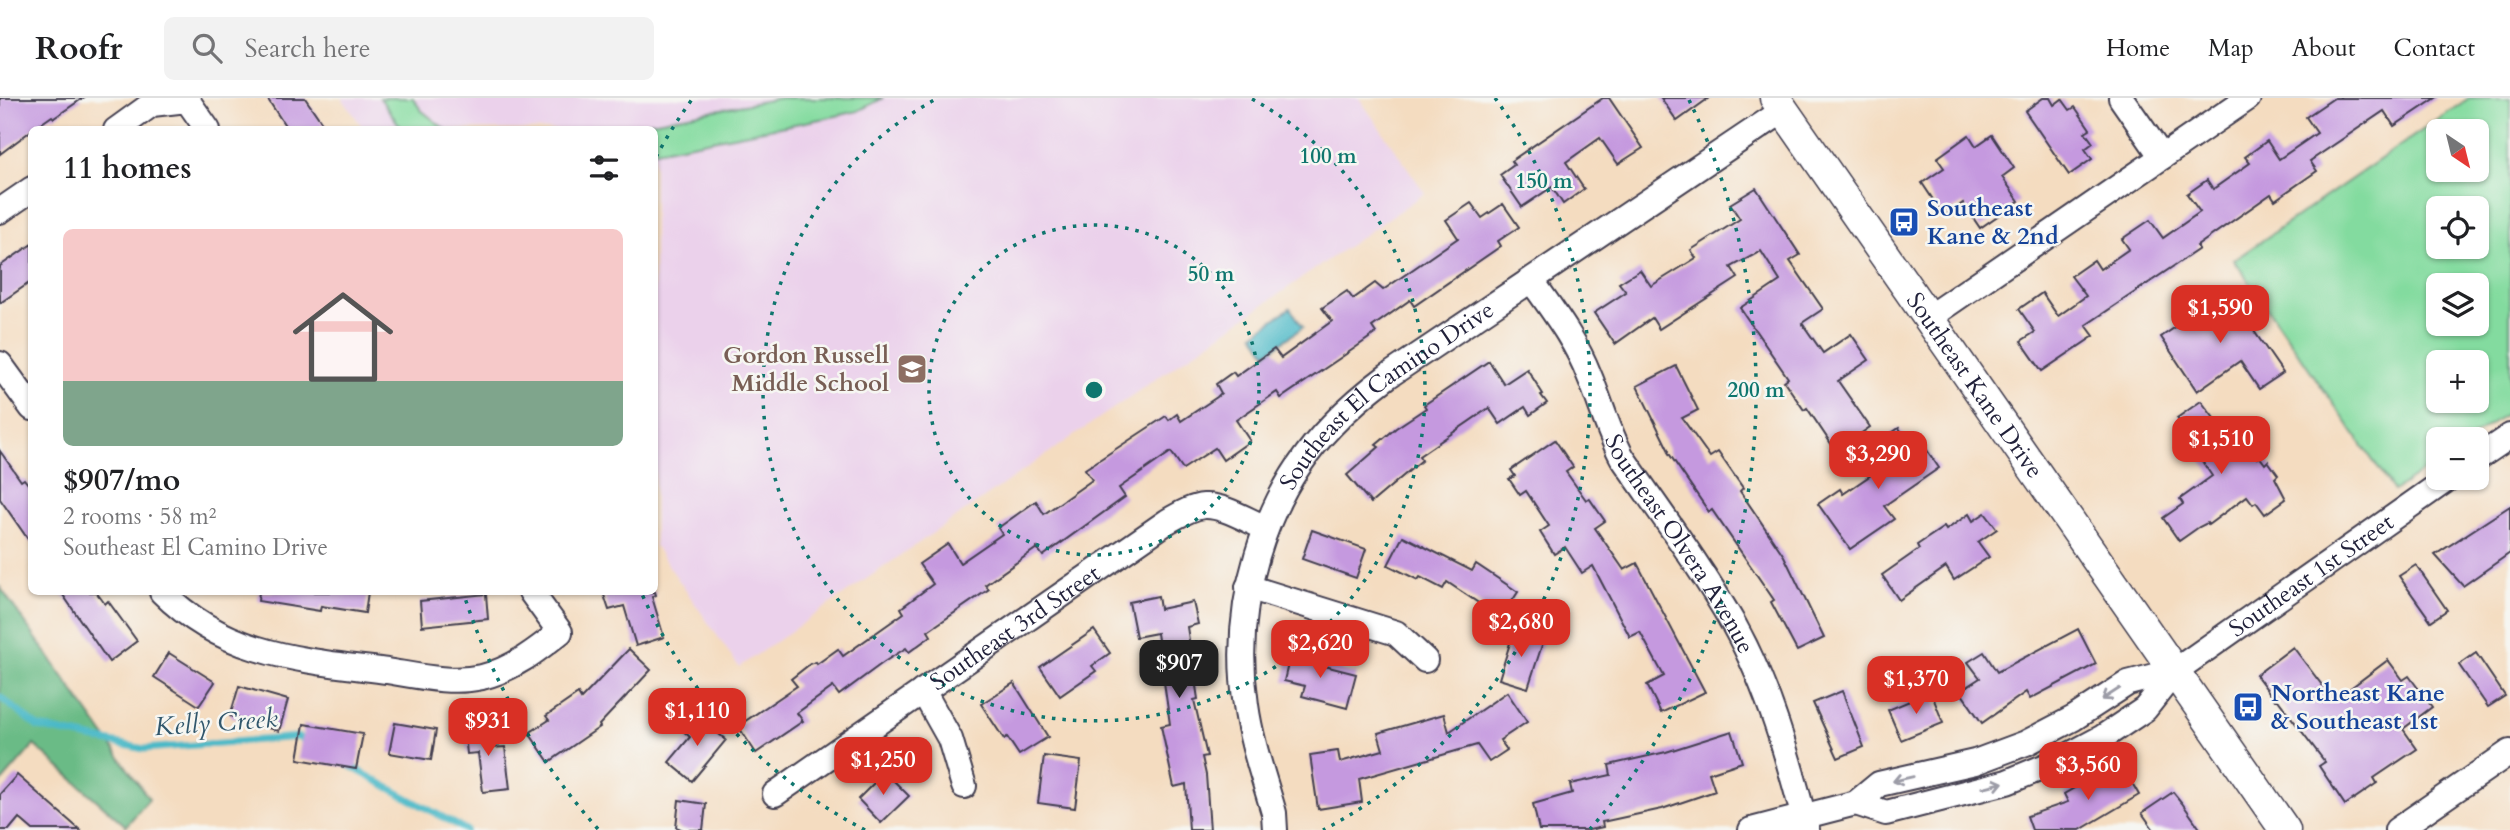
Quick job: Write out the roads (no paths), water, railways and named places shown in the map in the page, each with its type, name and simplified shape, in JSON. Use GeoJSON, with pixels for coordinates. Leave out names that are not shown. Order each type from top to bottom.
{"type":"FeatureCollection","features":[{"type":"Feature","properties":{"kind":"main road","name":"Southeast Kane Drive"},"geometry":{"type":"LineString","coordinates":[[1779,104],[2285,830]]}},
{"type":"Feature","properties":{"kind":"street"},"geometry":{"type":"LineString","coordinates":[[2121,98],[2162,158]]}},
{"type":"Feature","properties":{"kind":"street"},"geometry":{"type":"LineString","coordinates":[[1928,317],[2248,98]]}},
{"type":"Feature","properties":{"kind":"street"},"geometry":{"type":"LineString","coordinates":[[122,126],[152,104],[187,100],[205,126]]}},
{"type":"Feature","properties":{"kind":"street","name":"Southeast El Camino Drive"},"geometry":{"type":"LineString","coordinates":[[1275,830],[1274,813],[1246,707],[1242,667],[1243,629],[1248,587],[1266,528],[1307,455],[1331,425],[1388,376],[1532,281],[1779,104]]}},
{"type":"Feature","properties":{"kind":"street"},"geometry":{"type":"LineString","coordinates":[[0,211],[28,192]]}},
{"type":"Feature","properties":{"kind":"street","name":"Southeast Olvera Avenue"},"geometry":{"type":"LineString","coordinates":[[1532,281],[1578,351],[1590,375],[1608,432],[1622,457],[1734,626],[1761,682],[1782,739],[1805,823]]}},
{"type":"Feature","properties":{"kind":"street"},"geometry":{"type":"LineString","coordinates":[[0,364],[28,402]]}},
{"type":"Feature","properties":{"kind":"street"},"geometry":{"type":"LineString","coordinates":[[2489,450],[2510,436]]}},
{"type":"Feature","properties":{"kind":"street","name":"Southeast 1st Street"},"geometry":{"type":"LineString","coordinates":[[1751,830],[1805,823],[1856,803],[1879,784],[1975,762],[2026,743],[2074,719],[2128,683],[2175,671],[2432,490]]}},
{"type":"Feature","properties":{"kind":"street","name":"Southeast 3rd Street"},"geometry":{"type":"LineString","coordinates":[[775,794],[1168,521],[1188,510],[1204,506],[1220,509],[1266,528]]}},
{"type":"Feature","properties":{"kind":"street"},"geometry":{"type":"LineString","coordinates":[[1248,587],[1396,634],[1425,660]]}},
{"type":"Feature","properties":{"kind":"street"},"geometry":{"type":"LineString","coordinates":[[166,595],[199,623],[247,647],[304,661],[456,681],[482,677],[507,668],[530,656],[559,632],[533,595]]}},
{"type":"Feature","properties":{"kind":"street"},"geometry":{"type":"LineString","coordinates":[[923,691],[950,739],[964,786]]}},
{"type":"Feature","properties":{"kind":"street"},"geometry":{"type":"LineString","coordinates":[[2397,830],[2510,752]]}},
{"type":"Feature","properties":{"kind":"water"},"geometry":{"type":"Polygon","coordinates":[[[1290,308],[1303,327],[1267,353],[1254,334],[1290,308]]]}},
{"type":"Feature","properties":{"kind":"waterway","name":"Kelly Creek"},"geometry":{"type":"LineString","coordinates":[[0,697],[38,727],[144,749],[298,737],[310,744]]}},
{"type":"Feature","properties":{"kind":"waterway","name":"Kelly Creek"},"geometry":{"type":"LineString","coordinates":[[348,765],[466,830]]}},
{"type":"Feature","properties":{"kind":"place","name":"Southeast Kane & 2nd"},"geometry":{"type":"Point","coordinates":[1904,222]}},
{"type":"Feature","properties":{"kind":"place","name":"Gordon Russell Middle School"},"geometry":{"type":"Point","coordinates":[912,369]}},
{"type":"Feature","properties":{"kind":"place","name":"Northeast Kane & Southeast 1st"},"geometry":{"type":"Point","coordinates":[2248,707]}}]}
